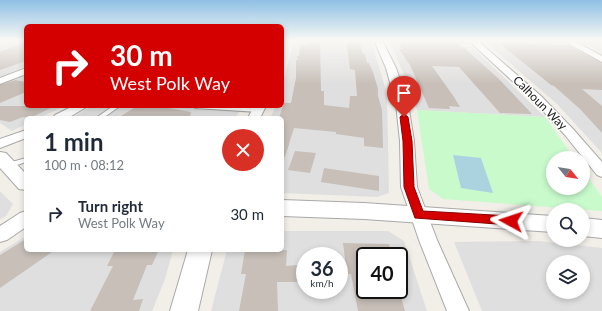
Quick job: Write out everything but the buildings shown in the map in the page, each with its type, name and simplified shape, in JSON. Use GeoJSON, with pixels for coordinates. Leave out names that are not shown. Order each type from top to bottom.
{"type":"FeatureCollection","features":[{"type":"Feature","properties":{"kind":"street"},"geometry":{"type":"LineString","coordinates":[[385,55],[391,68],[402,104],[408,141],[409,187],[418,215],[458,311]]}},
{"type":"Feature","properties":{"kind":"street","name":"Calhoun Way"},"geometry":{"type":"LineString","coordinates":[[489,55],[538,98],[569,132],[602,172]]}},
{"type":"Feature","properties":{"kind":"street"},"geometry":{"type":"LineString","coordinates":[[0,81],[24,72]]}},
{"type":"Feature","properties":{"kind":"street"},"geometry":{"type":"LineString","coordinates":[[63,116],[78,108]]}},
{"type":"Feature","properties":{"kind":"street"},"geometry":{"type":"LineString","coordinates":[[0,144],[24,135]]}},
{"type":"Feature","properties":{"kind":"street"},"geometry":{"type":"LineString","coordinates":[[4,162],[24,182]]}},
{"type":"Feature","properties":{"kind":"street"},"geometry":{"type":"LineString","coordinates":[[284,208],[546,224]]}},
{"type":"Feature","properties":{"kind":"street"},"geometry":{"type":"LineString","coordinates":[[0,235],[24,219]]}},
{"type":"Feature","properties":{"kind":"street"},"geometry":{"type":"LineString","coordinates":[[590,228],[602,229]]}},
{"type":"Feature","properties":{"kind":"street"},"geometry":{"type":"LineString","coordinates":[[184,311],[199,252]]}},
{"type":"Feature","properties":{"kind":"lane"},"geometry":{"type":"LineString","coordinates":[[102,116],[114,108]]}},
{"type":"Feature","properties":{"kind":"lane"},"geometry":{"type":"LineString","coordinates":[[220,108],[257,111]]}},
{"type":"Feature","properties":{"kind":"lane"},"geometry":{"type":"LineString","coordinates":[[4,162],[24,160]]}},
{"type":"Feature","properties":{"kind":"shaded area"},"geometry":{"type":"Polygon","coordinates":[[[0,55],[24,55],[24,67],[0,77],[0,55]]]}},
{"type":"Feature","properties":{"kind":"shaded area"},"geometry":{"type":"Polygon","coordinates":[[[290,55],[375,55],[387,94],[389,193],[377,197],[284,193],[284,116],[271,116],[275,108],[284,108],[284,78],[290,55]]]}},
{"type":"Feature","properties":{"kind":"shaded area"},"geometry":{"type":"Polygon","coordinates":[[[395,55],[480,55],[545,117],[417,110],[412,93],[395,55]]]}},
{"type":"Feature","properties":{"kind":"shaded area"},"geometry":{"type":"Polygon","coordinates":[[[500,55],[584,55],[602,65],[602,153],[557,104],[500,55]]]}},
{"type":"Feature","properties":{"kind":"shaded area"},"geometry":{"type":"Polygon","coordinates":[[[24,76],[24,108],[61,108],[43,116],[24,116],[24,125],[12,131],[0,123],[0,86],[24,76]]]}},
{"type":"Feature","properties":{"kind":"shaded area"},"geometry":{"type":"Polygon","coordinates":[[[88,108],[242,108],[236,116],[74,116],[88,108]]]}},
{"type":"Feature","properties":{"kind":"shaded area"},"geometry":{"type":"Polygon","coordinates":[[[0,191],[13,204],[6,216],[0,220],[0,191]]]}},
{"type":"Feature","properties":{"kind":"shaded area"},"geometry":{"type":"Polygon","coordinates":[[[284,231],[388,231],[404,241],[406,247],[356,247],[356,299],[408,299],[408,253],[427,311],[211,311],[226,252],[284,252],[284,231]]]}},
{"type":"Feature","properties":{"kind":"shaded area"},"geometry":{"type":"Polygon","coordinates":[[[24,237],[24,252],[172,252],[165,279],[152,311],[0,311],[0,252],[24,237]]]}},
{"type":"Feature","properties":{"kind":"shaded area"},"geometry":{"type":"Polygon","coordinates":[[[539,241],[546,242],[546,247],[602,248],[602,311],[482,311],[454,242],[539,241]]]}},
{"type":"Feature","properties":{"kind":"green space"},"geometry":{"type":"Polygon","coordinates":[[[417,110],[545,117],[569,151],[546,151],[546,195],[590,195],[590,180],[602,197],[602,211],[590,210],[590,203],[546,203],[546,207],[443,199],[429,189],[417,110]]]}},
{"type":"Feature","properties":{"kind":"water"},"geometry":{"type":"Polygon","coordinates":[[[453,155],[481,158],[493,193],[461,188],[453,155]]]}},
{"type":"Feature","properties":{"kind":"route"},"geometry":{"type":"LineString","coordinates":[[404,117],[408,141],[409,187],[418,215],[511,221]]}}]}
